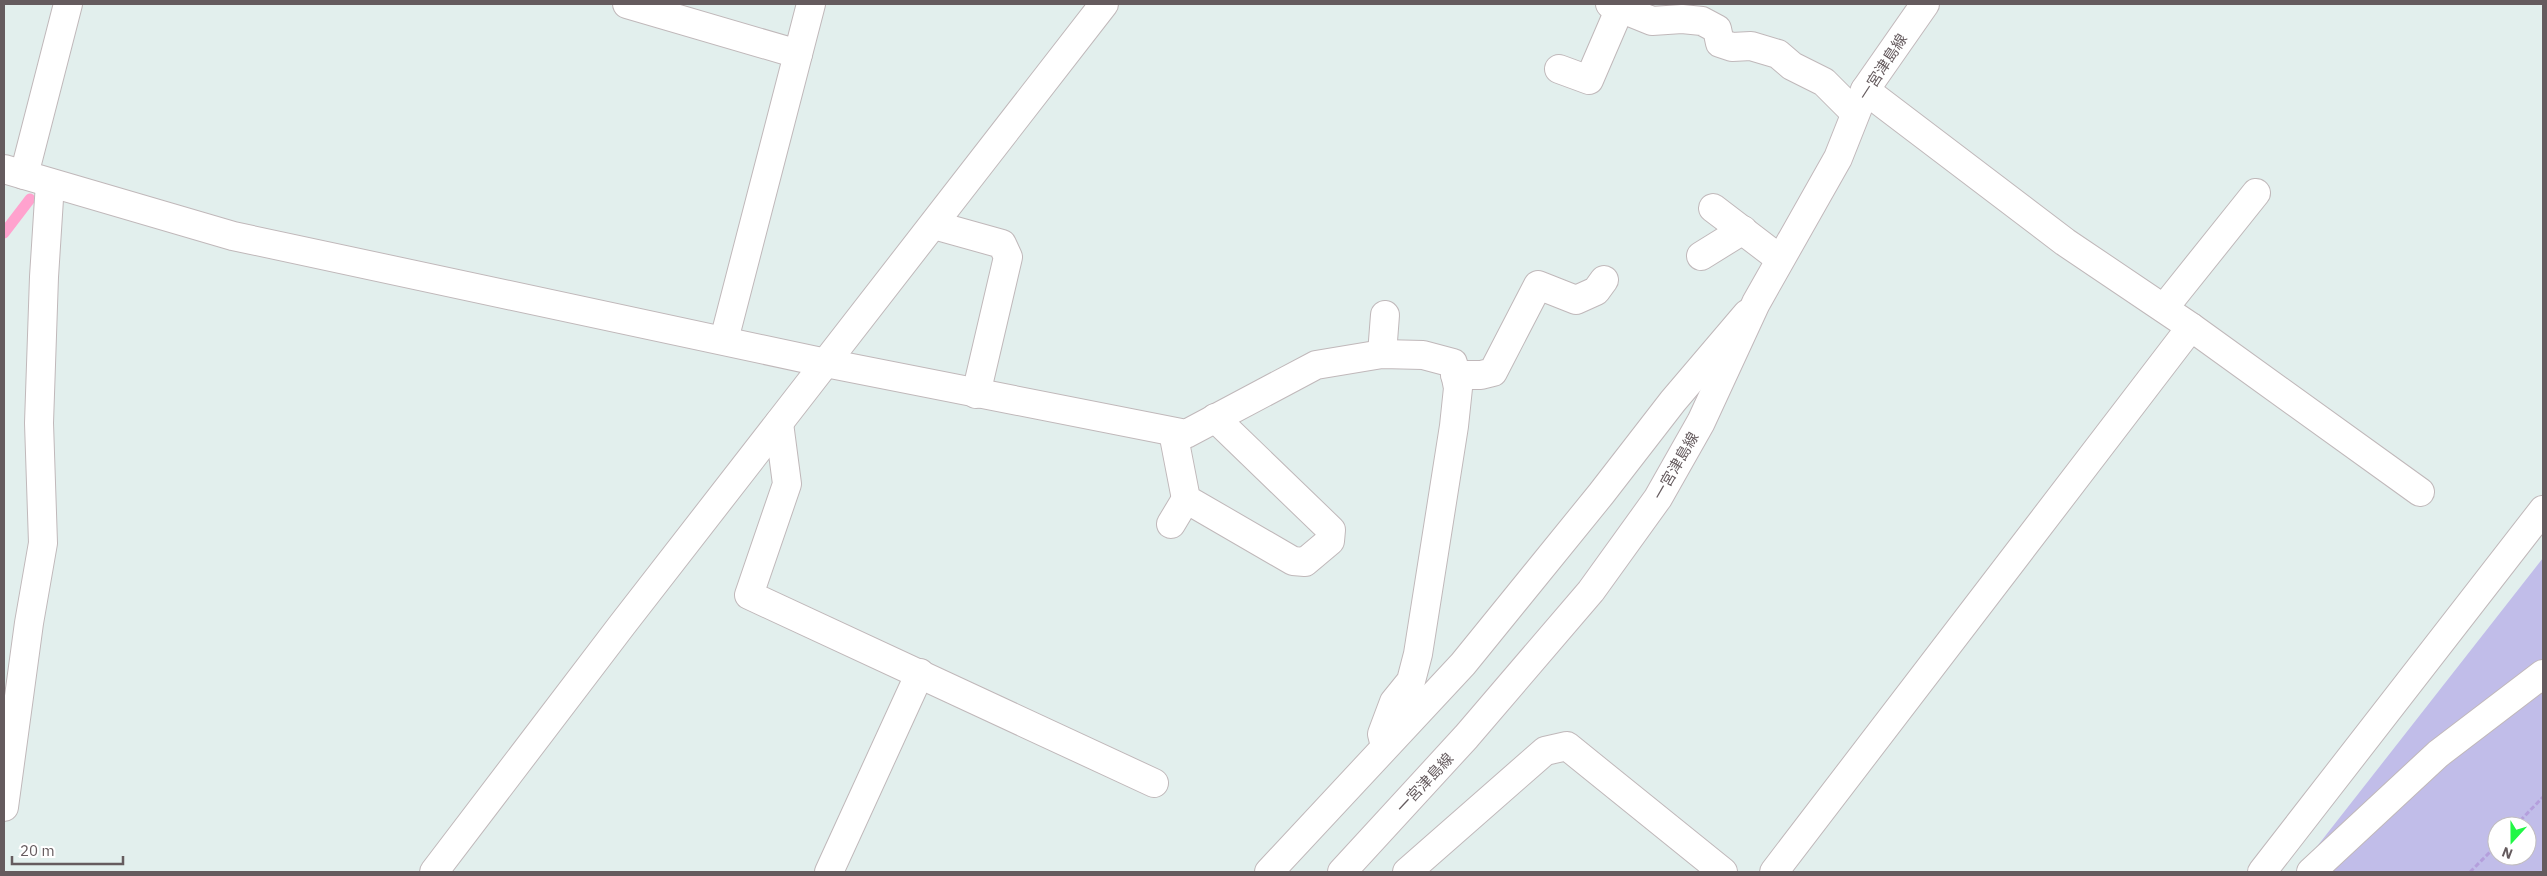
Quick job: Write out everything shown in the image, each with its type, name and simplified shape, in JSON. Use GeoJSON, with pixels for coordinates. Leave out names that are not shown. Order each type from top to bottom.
{"type":"FeatureCollection","features":[{"type":"Feature","properties":{"kind":"street"},"geometry":{"type":"LineString","coordinates":[[68,4],[14,172],[233,236],[826,363],[1186,434],[1316,365],[1382,354],[1423,355],[1453,363],[1458,388],[1454,426],[1418,654],[1411,681],[1394,702],[1382,734],[1385,746]]}},
{"type":"Feature","properties":{"kind":"street"},"geometry":{"type":"LineString","coordinates":[[627,4],[798,54]]}},
{"type":"Feature","properties":{"kind":"street"},"geometry":{"type":"LineString","coordinates":[[724,340],[811,4]]}},
{"type":"Feature","properties":{"kind":"street"},"geometry":{"type":"LineString","coordinates":[[434,872],[622,625],[1104,4]]}},
{"type":"Feature","properties":{"kind":"street","name":"一宮津島線"},"geometry":{"type":"LineString","coordinates":[[1342,872],[1466,737],[1591,591],[1653,506],[1701,422],[1756,303],[1838,158],[1860,102],[1925,4]]}},
{"type":"Feature","properties":{"kind":"street"},"geometry":{"type":"LineString","coordinates":[[1558,69],[1589,80],[1615,6],[1652,21],[1682,19],[1702,21],[1717,29],[1720,43],[1732,47],[1751,46],[1778,54],[1792,66],[1860,102],[2164,308],[2420,492]]}},
{"type":"Feature","properties":{"kind":"street"},"geometry":{"type":"LineString","coordinates":[[4,807],[28,632],[43,543],[40,423],[44,277],[50,183]]}},
{"type":"Feature","properties":{"kind":"street"},"geometry":{"type":"LineString","coordinates":[[2164,308],[2256,192]]}},
{"type":"Feature","properties":{"kind":"street"},"geometry":{"type":"LineString","coordinates":[[1713,208],[1780,258]]}},
{"type":"Feature","properties":{"kind":"street"},"geometry":{"type":"LineString","coordinates":[[934,225],[1002,244],[1008,257],[976,394]]}},
{"type":"Feature","properties":{"kind":"street"},"geometry":{"type":"LineString","coordinates":[[1701,256],[1743,230]]}},
{"type":"Feature","properties":{"kind":"street"},"geometry":{"type":"LineString","coordinates":[[1456,375],[1481,375],[1493,372],[1538,285],[1576,300],[1596,291],[1604,280]]}},
{"type":"Feature","properties":{"kind":"street"},"geometry":{"type":"LineString","coordinates":[[1269,872],[1463,664],[1582,518],[1673,401],[1756,303]]}},
{"type":"Feature","properties":{"kind":"street"},"geometry":{"type":"LineString","coordinates":[[1382,354],[1385,315]]}},
{"type":"Feature","properties":{"kind":"street"},"geometry":{"type":"LineString","coordinates":[[1774,872],[2191,327]]}},
{"type":"Feature","properties":{"kind":"street"},"geometry":{"type":"LineString","coordinates":[[1186,499],[1293,561],[1305,562],[1330,541],[1331,530],[1215,418]]}},
{"type":"Feature","properties":{"kind":"street"},"geometry":{"type":"LineString","coordinates":[[779,424],[787,484],[748,595],[1154,783]]}},
{"type":"Feature","properties":{"kind":"street"},"geometry":{"type":"LineString","coordinates":[[1172,524],[1186,499],[1173,432]]}},
{"type":"Feature","properties":{"kind":"street"},"geometry":{"type":"LineString","coordinates":[[2262,872],[2543,510]]}},
{"type":"Feature","properties":{"kind":"street"},"geometry":{"type":"LineString","coordinates":[[829,872],[920,673]]}},
{"type":"Feature","properties":{"kind":"street"},"geometry":{"type":"LineString","coordinates":[[2311,872],[2438,754],[2543,674]]}},
{"type":"Feature","properties":{"kind":"street"},"geometry":{"type":"LineString","coordinates":[[1407,872],[1545,751],[1568,746],[1723,872]]}},
{"type":"Feature","properties":{"kind":"path"},"geometry":{"type":"LineString","coordinates":[[2525,816],[2543,797]]}},
{"type":"Feature","properties":{"kind":"path"},"geometry":{"type":"LineString","coordinates":[[2470,872],[2487,855]]}},
{"type":"Feature","properties":{"kind":"shaded area"},"geometry":{"type":"Polygon","coordinates":[[[2543,558],[2543,872],[2297,872],[2543,558]]]}},
{"type":"Feature","properties":{"kind":"waterway"},"geometry":{"type":"LineString","coordinates":[[4,233],[30,199]]}}]}
